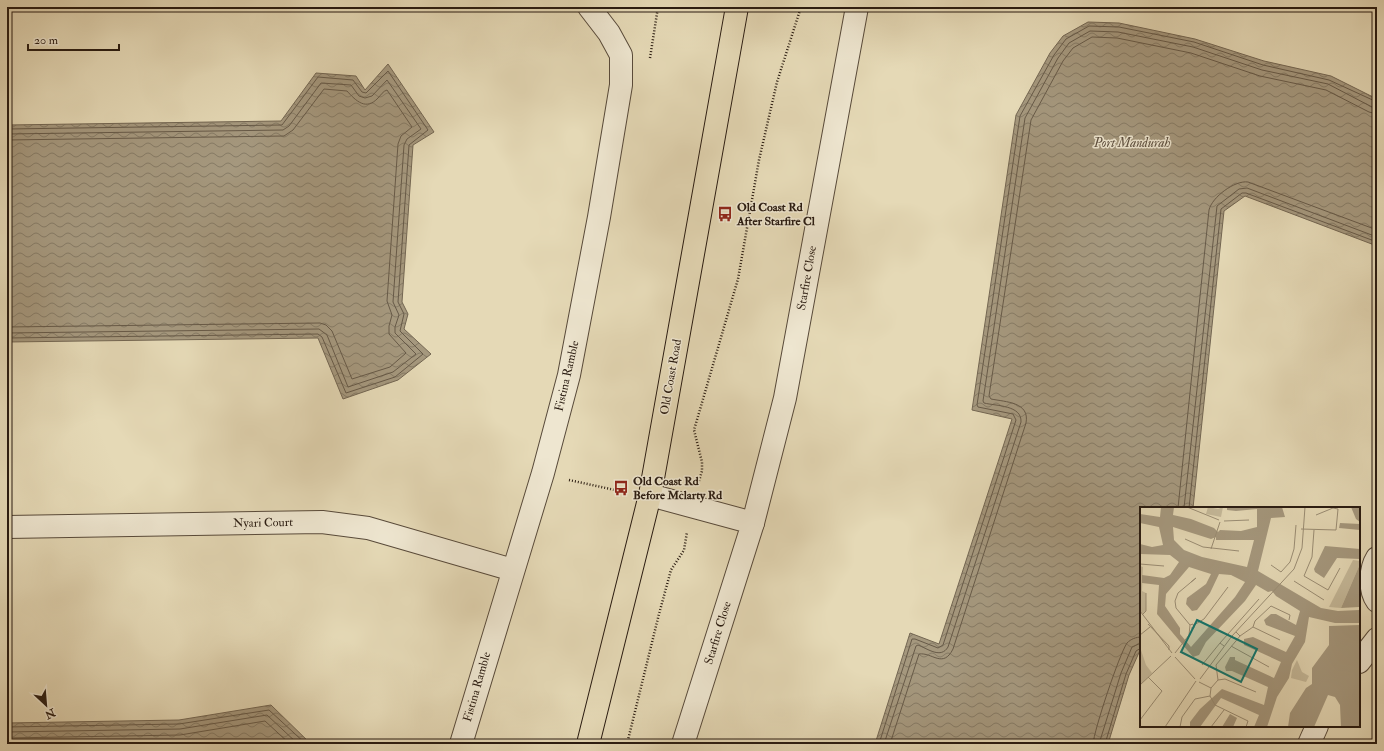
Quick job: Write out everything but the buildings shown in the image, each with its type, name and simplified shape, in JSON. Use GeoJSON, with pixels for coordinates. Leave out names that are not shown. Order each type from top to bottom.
{"type":"FeatureCollection","features":[{"type":"Feature","properties":{"kind":"main road","name":"Old Coast Road"},"geometry":{"type":"LineString","coordinates":[[588,744],[650,495],[737,7]]}},
{"type":"Feature","properties":{"kind":"street","name":"Fistina Ramble"},"geometry":{"type":"LineString","coordinates":[[461,744],[544,469],[569,375],[621,84],[621,55],[609,32],[589,7]]}},
{"type":"Feature","properties":{"kind":"street","name":"Starfire Close"},"geometry":{"type":"LineString","coordinates":[[683,744],[753,523],[785,398],[857,7]]}},
{"type":"Feature","properties":{"kind":"street"},"geometry":{"type":"LineString","coordinates":[[650,495],[753,523]]}},
{"type":"Feature","properties":{"kind":"street","name":"Nyari Court"},"geometry":{"type":"LineString","coordinates":[[7,527],[322,522],[368,528],[513,570]]}},
{"type":"Feature","properties":{"kind":"street"},"geometry":{"type":"LineString","coordinates":[[1377,558],[1371,576],[1374,597],[1377,601]]}},
{"type":"Feature","properties":{"kind":"street"},"geometry":{"type":"LineString","coordinates":[[1360,661],[1377,639]]}},
{"type":"Feature","properties":{"kind":"street"},"geometry":{"type":"LineString","coordinates":[[1309,744],[1317,727]]}},
{"type":"Feature","properties":{"kind":"path"},"geometry":{"type":"LineString","coordinates":[[627,744],[671,570],[684,550],[691,517],[691,506],[702,471],[702,462],[694,430],[738,279],[759,160],[776,82],[801,7]]}},
{"type":"Feature","properties":{"kind":"path"},"geometry":{"type":"LineString","coordinates":[[564,478],[615,490]]}},
{"type":"Feature","properties":{"kind":"water","name":"Port Mandurah"},"geometry":{"type":"Polygon","coordinates":[[[1088,22],[1119,23],[1195,39],[1264,61],[1331,76],[1377,99],[1377,246],[1245,196],[1224,211],[1193,507],[1140,507],[1140,650],[1129,675],[1108,744],[875,744],[910,633],[939,644],[1012,419],[972,410],[1016,115],[1050,53],[1063,36],[1088,22]]]}},
{"type":"Feature","properties":{"kind":"water"},"geometry":{"type":"Polygon","coordinates":[[[388,64],[434,132],[413,145],[402,302],[408,314],[404,329],[431,354],[398,380],[343,399],[318,338],[7,342],[7,125],[281,121],[316,73],[356,76],[365,90],[388,64]]]}},
{"type":"Feature","properties":{"kind":"water"},"geometry":{"type":"Polygon","coordinates":[[[271,705],[311,744],[7,744],[7,723],[179,720],[271,705]]]}},
{"type":"Feature","properties":{"kind":"place","name":"Old Coast Rd After Starfire Cl"},"geometry":{"type":"Point","coordinates":[725,214]}},
{"type":"Feature","properties":{"kind":"place","name":"Old Coast Rd Before Mclarty Rd"},"geometry":{"type":"Point","coordinates":[621,488]}}]}
